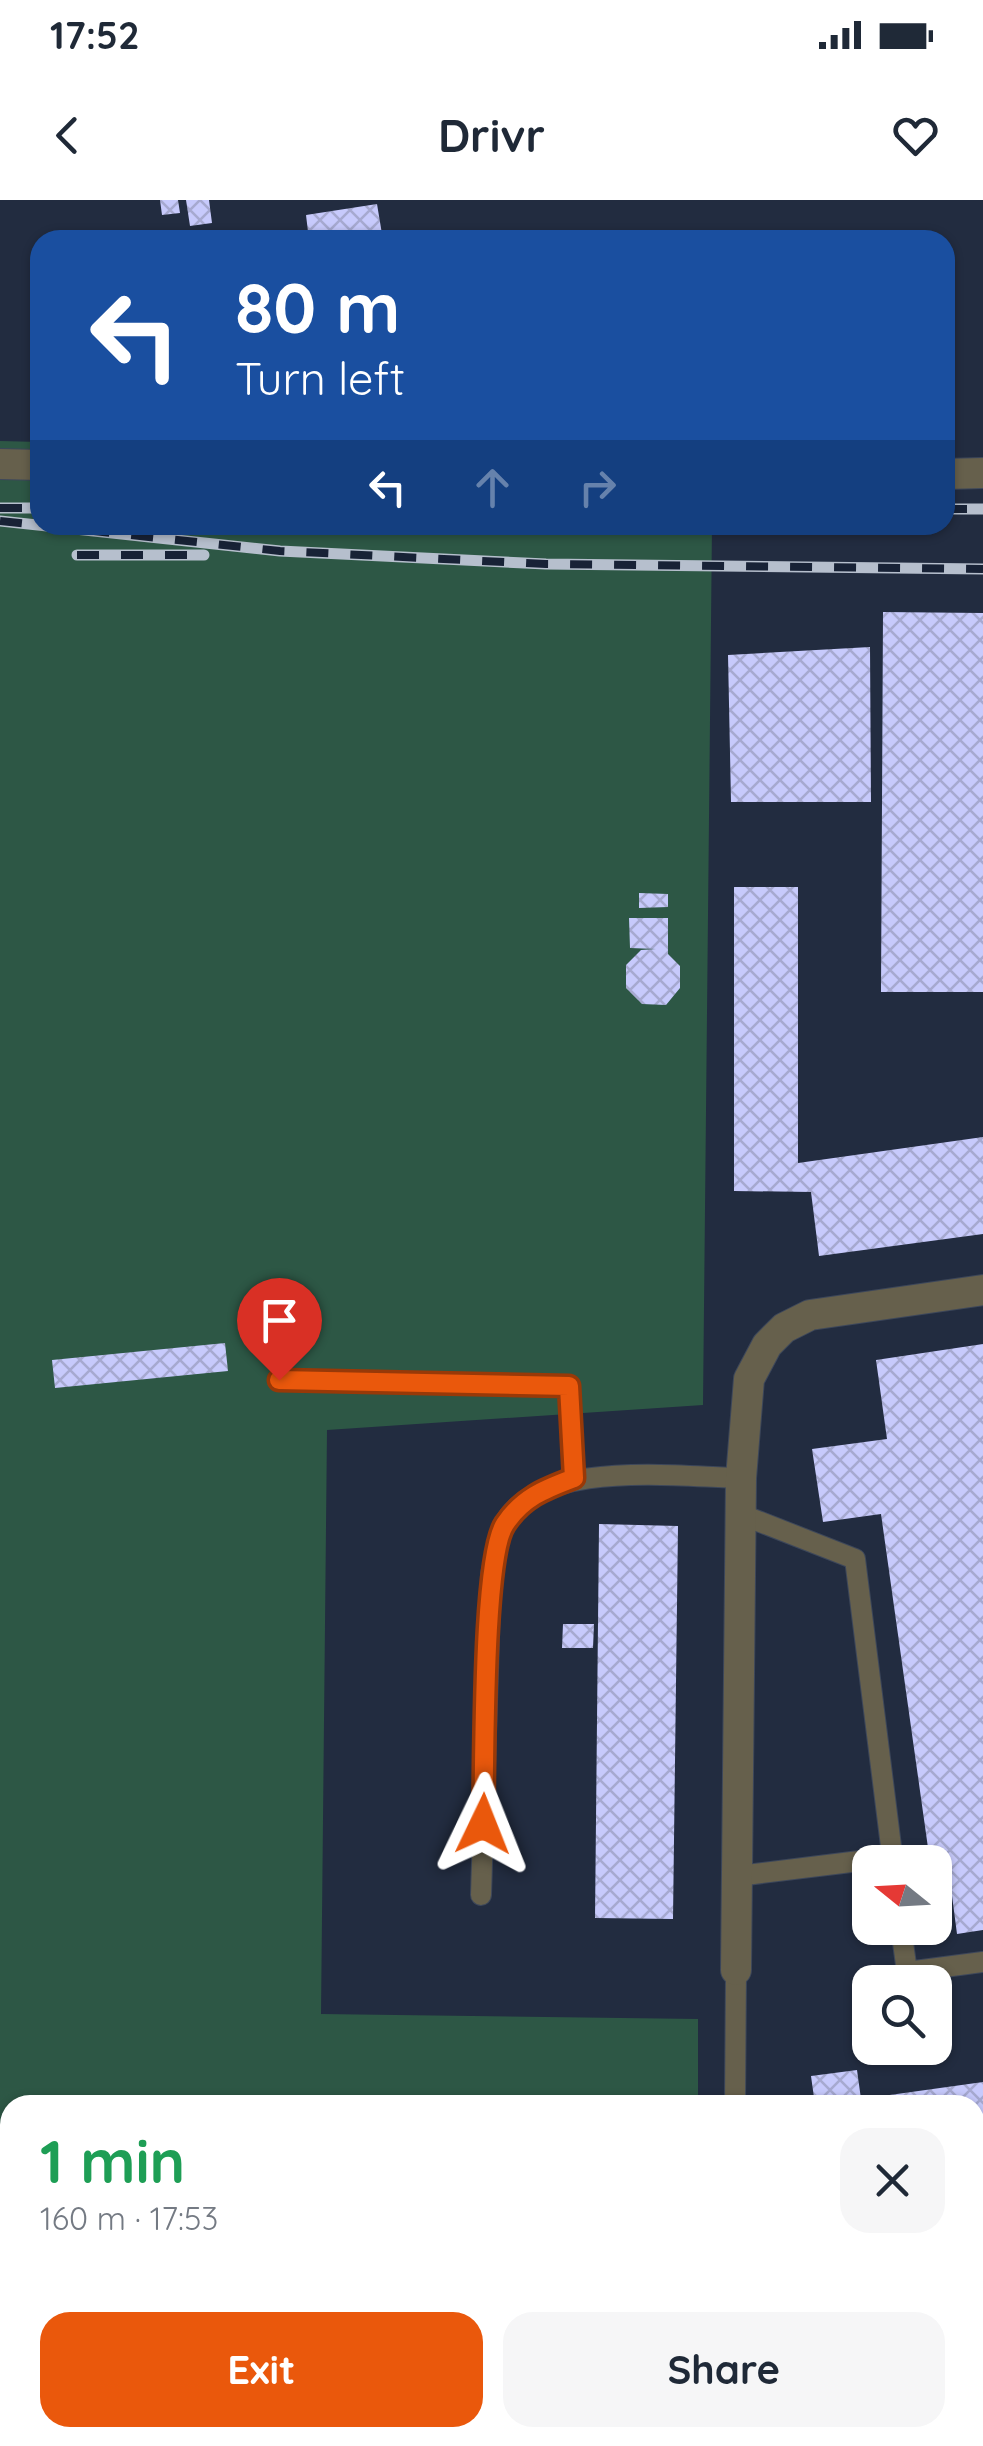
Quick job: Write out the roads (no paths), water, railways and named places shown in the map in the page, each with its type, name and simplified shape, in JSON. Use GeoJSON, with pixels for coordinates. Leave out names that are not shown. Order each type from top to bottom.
{"type":"FeatureCollection","features":[{"type":"Feature","properties":{"kind":"street"},"geometry":{"type":"LineString","coordinates":[[0,464],[30,465]]}},
{"type":"Feature","properties":{"kind":"street"},"geometry":{"type":"LineString","coordinates":[[955,474],[983,473]]}},
{"type":"Feature","properties":{"kind":"street"},"geometry":{"type":"LineString","coordinates":[[736,1970],[740,1514],[749,1379],[767,1345],[784,1328],[810,1315],[983,1290]]}},
{"type":"Feature","properties":{"kind":"lane"},"geometry":{"type":"LineString","coordinates":[[279,1380],[569,1386],[574,1478]]}},
{"type":"Feature","properties":{"kind":"lane"},"geometry":{"type":"LineString","coordinates":[[481,1895],[491,1574],[502,1527],[530,1495],[574,1478],[741,1478]]}},
{"type":"Feature","properties":{"kind":"lane"},"geometry":{"type":"LineString","coordinates":[[740,1514],[855,1559],[891,1845]]}},
{"type":"Feature","properties":{"kind":"lane"},"geometry":{"type":"LineString","coordinates":[[738,1876],[852,1864]]}},
{"type":"Feature","properties":{"kind":"lane"},"geometry":{"type":"LineString","coordinates":[[903,1945],[907,1972],[983,1962]]}},
{"type":"Feature","properties":{"kind":"lane"},"geometry":{"type":"LineString","coordinates":[[735,2095],[736,1970]]}},
{"type":"Feature","properties":{"kind":"railway"},"geometry":{"type":"LineString","coordinates":[[0,508],[30,508]]}},
{"type":"Feature","properties":{"kind":"railway"},"geometry":{"type":"LineString","coordinates":[[955,509],[983,509]]}},
{"type":"Feature","properties":{"kind":"railway"},"geometry":{"type":"LineString","coordinates":[[0,521],[30,524]]}},
{"type":"Feature","properties":{"kind":"railway"},"geometry":{"type":"LineString","coordinates":[[131,535],[280,551],[546,564],[983,569]]}},
{"type":"Feature","properties":{"kind":"railway"},"geometry":{"type":"LineString","coordinates":[[77,555],[204,555]]}}]}
